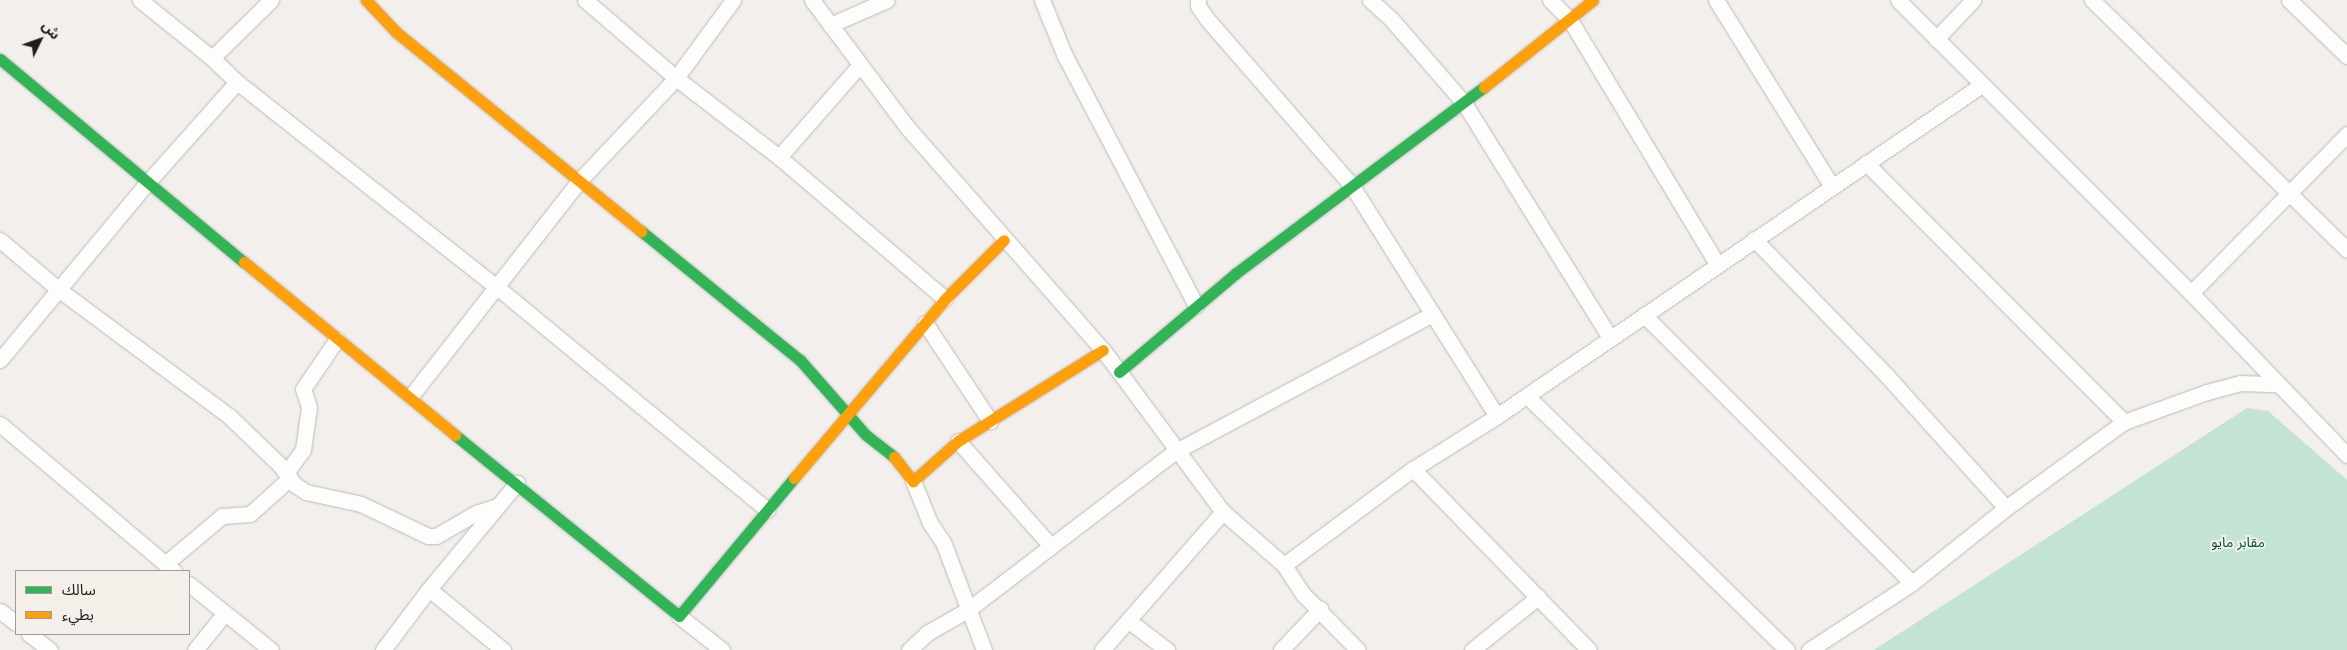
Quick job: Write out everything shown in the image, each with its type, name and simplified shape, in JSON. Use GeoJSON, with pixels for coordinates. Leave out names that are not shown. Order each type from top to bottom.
{"type":"FeatureCollection","features":[{"type":"Feature","properties":{"kind":"street"},"geometry":{"type":"LineString","coordinates":[[140,0],[212,58],[237,82],[498,288],[766,510]]}},
{"type":"Feature","properties":{"kind":"street"},"geometry":{"type":"LineString","coordinates":[[212,58],[270,0]]}},
{"type":"Feature","properties":{"kind":"street"},"geometry":{"type":"LineString","coordinates":[[366,0],[396,32],[800,360],[848,411],[866,435],[891,453],[914,481],[930,523],[943,542],[984,650]]}},
{"type":"Feature","properties":{"kind":"street"},"geometry":{"type":"LineString","coordinates":[[585,0],[676,78],[779,157],[945,299]]}},
{"type":"Feature","properties":{"kind":"street"},"geometry":{"type":"LineString","coordinates":[[411,396],[498,288],[580,180],[676,78],[733,0]]}},
{"type":"Feature","properties":{"kind":"street"},"geometry":{"type":"LineString","coordinates":[[812,0],[859,66],[1004,240],[1103,350],[1223,512],[1284,565],[1303,594],[1320,609],[1358,650]]}},
{"type":"Feature","properties":{"kind":"street"},"geometry":{"type":"LineString","coordinates":[[830,25],[886,0]]}},
{"type":"Feature","properties":{"kind":"street"},"geometry":{"type":"LineString","coordinates":[[1042,0],[1064,54],[1196,305]]}},
{"type":"Feature","properties":{"kind":"street"},"geometry":{"type":"LineString","coordinates":[[1198,0],[1198,6],[1207,19],[1352,186],[1497,416]]}},
{"type":"Feature","properties":{"kind":"street"},"geometry":{"type":"LineString","coordinates":[[1370,0],[1392,20],[1464,103],[1610,338]]}},
{"type":"Feature","properties":{"kind":"street"},"geometry":{"type":"LineString","coordinates":[[1550,0],[1570,20],[1717,264]]}},
{"type":"Feature","properties":{"kind":"street"},"geometry":{"type":"LineString","coordinates":[[1119,372],[1196,305],[1464,103],[1593,0]]}},
{"type":"Feature","properties":{"kind":"street"},"geometry":{"type":"LineString","coordinates":[[1716,0],[1832,186]]}},
{"type":"Feature","properties":{"kind":"street"},"geometry":{"type":"LineString","coordinates":[[1898,0],[1980,86],[2192,294],[2276,384],[2347,456]]}},
{"type":"Feature","properties":{"kind":"street"},"geometry":{"type":"LineString","coordinates":[[1936,39],[1973,0]]}},
{"type":"Feature","properties":{"kind":"street"},"geometry":{"type":"LineString","coordinates":[[2092,0],[2288,195],[2347,250]]}},
{"type":"Feature","properties":{"kind":"street"},"geometry":{"type":"LineString","coordinates":[[2289,0],[2347,56]]}},
{"type":"Feature","properties":{"kind":"street"},"geometry":{"type":"LineString","coordinates":[[0,59],[337,339],[411,396],[722,650]]}},
{"type":"Feature","properties":{"kind":"street"},"geometry":{"type":"LineString","coordinates":[[779,157],[859,66]]}},
{"type":"Feature","properties":{"kind":"street"},"geometry":{"type":"LineString","coordinates":[[1,356],[147,183],[237,82]]}},
{"type":"Feature","properties":{"kind":"street"},"geometry":{"type":"LineString","coordinates":[[1284,565],[1413,469],[1527,396],[1717,264],[1980,86]]}},
{"type":"Feature","properties":{"kind":"street"},"geometry":{"type":"LineString","coordinates":[[2192,294],[2347,134]]}},
{"type":"Feature","properties":{"kind":"street"},"geometry":{"type":"LineString","coordinates":[[1866,163],[2124,422]]}},
{"type":"Feature","properties":{"kind":"street"},"geometry":{"type":"LineString","coordinates":[[1754,239],[1888,377],[2006,508]]}},
{"type":"Feature","properties":{"kind":"street"},"geometry":{"type":"LineString","coordinates":[[0,240],[58,289],[229,416],[306,492],[361,504],[428,536],[436,536],[476,513],[495,508]]}},
{"type":"Feature","properties":{"kind":"street"},"geometry":{"type":"LineString","coordinates":[[680,616],[736,551],[766,510],[848,411],[945,299],[1004,240]]}},
{"type":"Feature","properties":{"kind":"street"},"geometry":{"type":"LineString","coordinates":[[909,650],[927,633],[970,609],[1050,545],[1083,523],[1176,451],[1433,314]]}},
{"type":"Feature","properties":{"kind":"street"},"geometry":{"type":"LineString","coordinates":[[1644,315],[1912,583]]}},
{"type":"Feature","properties":{"kind":"street"},"geometry":{"type":"LineString","coordinates":[[925,323],[990,421]]}},
{"type":"Feature","properties":{"kind":"street"},"geometry":{"type":"LineString","coordinates":[[0,424],[169,568],[222,516],[250,514],[288,476],[303,450],[309,407],[303,389],[337,339]]}},
{"type":"Feature","properties":{"kind":"street"},"geometry":{"type":"LineString","coordinates":[[914,481],[958,441],[1103,350]]}},
{"type":"Feature","properties":{"kind":"street"},"geometry":{"type":"LineString","coordinates":[[1809,650],[1912,583],[2006,508],[2124,422],[2207,392],[2240,383],[2276,384]]}},
{"type":"Feature","properties":{"kind":"street"},"geometry":{"type":"LineString","coordinates":[[1527,396],[1787,650]]}},
{"type":"Feature","properties":{"kind":"street"},"geometry":{"type":"LineString","coordinates":[[958,441],[1050,545]]}},
{"type":"Feature","properties":{"kind":"street"},"geometry":{"type":"LineString","coordinates":[[1413,469],[1589,650]]}},
{"type":"Feature","properties":{"kind":"street"},"geometry":{"type":"LineString","coordinates":[[383,650],[428,589],[517,483]]}},
{"type":"Feature","properties":{"kind":"street"},"geometry":{"type":"LineString","coordinates":[[1102,650],[1223,512]]}},
{"type":"Feature","properties":{"kind":"street"},"geometry":{"type":"LineString","coordinates":[[190,585],[271,650]]}},
{"type":"Feature","properties":{"kind":"street"},"geometry":{"type":"LineString","coordinates":[[428,589],[503,650]]}},
{"type":"Feature","properties":{"kind":"street"},"geometry":{"type":"LineString","coordinates":[[1472,650],[1538,597]]}},
{"type":"Feature","properties":{"kind":"street"},"geometry":{"type":"LineString","coordinates":[[1281,650],[1320,609]]}},
{"type":"Feature","properties":{"kind":"street"},"geometry":{"type":"LineString","coordinates":[[0,611],[15,623]]}},
{"type":"Feature","properties":{"kind":"street"},"geometry":{"type":"LineString","coordinates":[[195,650],[224,614]]}},
{"type":"Feature","properties":{"kind":"street"},"geometry":{"type":"LineString","coordinates":[[1129,621],[1167,650]]}},
{"type":"Feature","properties":{"kind":"street"},"geometry":{"type":"LineString","coordinates":[[30,635],[50,650]]}},
{"type":"Feature","properties":{"kind":"green space","name":"مقابر مايو"},"geometry":{"type":"Polygon","coordinates":[[[2247,408],[2268,411],[2347,480],[2347,650],[1874,650],[2247,408]]]}},
{"type":"Feature","properties":{"kind":"traffic: fast"},"geometry":{"type":"LineString","coordinates":[[0,59],[244,262]]}},
{"type":"Feature","properties":{"kind":"traffic: fast"},"geometry":{"type":"LineString","coordinates":[[1119,372],[1236,273],[1484,87]]}},
{"type":"Feature","properties":{"kind":"traffic: fast"},"geometry":{"type":"LineString","coordinates":[[641,231],[800,360],[866,435],[894,457]]}},
{"type":"Feature","properties":{"kind":"traffic: fast"},"geometry":{"type":"LineString","coordinates":[[455,435],[679,616],[794,478]]}},
{"type":"Feature","properties":{"kind":"traffic: slow"},"geometry":{"type":"LineString","coordinates":[[366,0],[396,32],[641,231]]}},
{"type":"Feature","properties":{"kind":"traffic: slow"},"geometry":{"type":"LineString","coordinates":[[1484,87],[1593,0]]}},
{"type":"Feature","properties":{"kind":"traffic: slow"},"geometry":{"type":"LineString","coordinates":[[794,478],[945,299],[1004,240]]}},
{"type":"Feature","properties":{"kind":"traffic: slow"},"geometry":{"type":"LineString","coordinates":[[244,262],[455,435]]}},
{"type":"Feature","properties":{"kind":"traffic: slow"},"geometry":{"type":"LineString","coordinates":[[894,457],[913,481],[958,441],[1103,350]]}}]}
